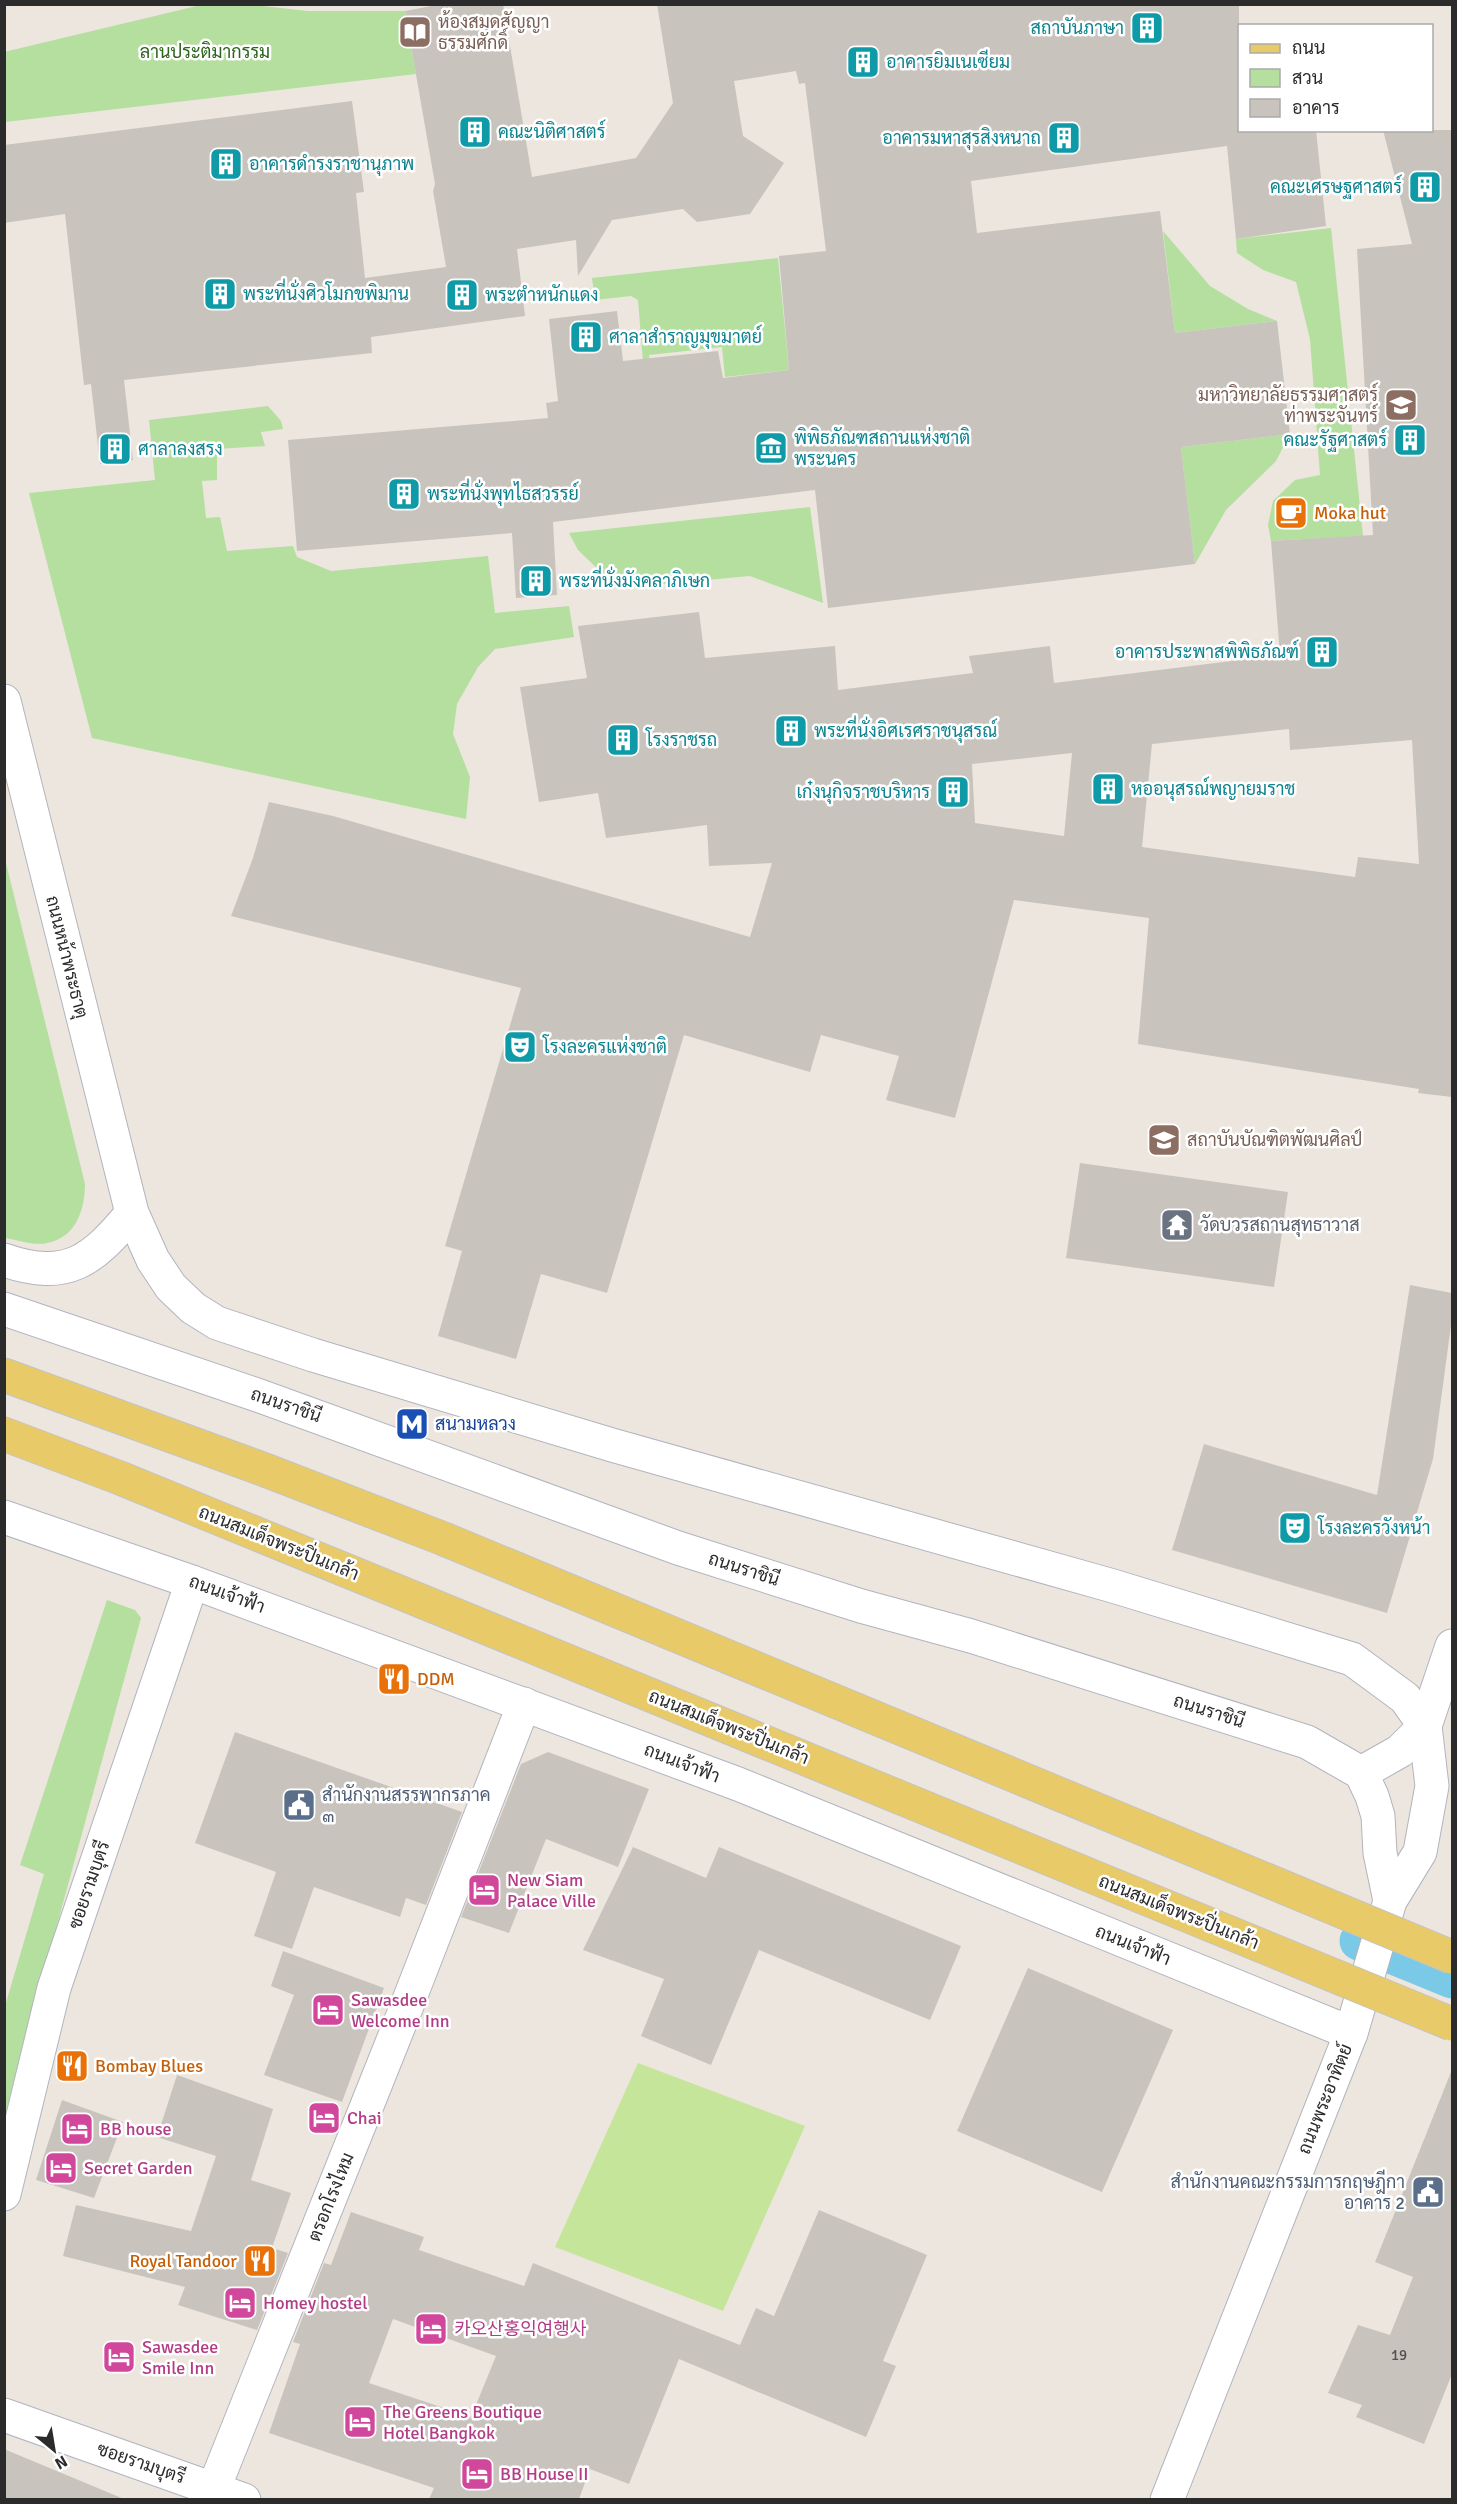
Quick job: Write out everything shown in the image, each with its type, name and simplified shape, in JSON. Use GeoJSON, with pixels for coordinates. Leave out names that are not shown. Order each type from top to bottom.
{"type":"FeatureCollection","features":[{"type":"Feature","properties":{"kind":"main road"},"geometry":{"type":"LineString","coordinates":[[4,1375],[254,1466],[444,1539],[1452,1957]]}},
{"type":"Feature","properties":{"kind":"main road","name":"ถนนสมเด็จพระปิ่นเกล้า"},"geometry":{"type":"LineString","coordinates":[[4,1434],[120,1478],[1452,2024]]}},
{"type":"Feature","properties":{"kind":"street","name":"ถนนหน้าพระธาตุ"},"geometry":{"type":"LineString","coordinates":[[4,702],[132,1213]]}},
{"type":"Feature","properties":{"kind":"street"},"geometry":{"type":"LineString","coordinates":[[4,1260],[52,1270],[82,1262],[110,1240],[132,1213]]}},
{"type":"Feature","properties":{"kind":"street","name":"ถนนพระอาทิตย์"},"geometry":{"type":"LineString","coordinates":[[132,1213],[153,1260],[171,1287],[194,1308],[217,1323],[313,1355],[612,1445],[1113,1586],[1352,1659],[1405,1698],[1425,1726]]}},
{"type":"Feature","properties":{"kind":"street","name":"ถนนราชินี"},"geometry":{"type":"LineString","coordinates":[[4,1310],[260,1396],[589,1517],[765,1576],[971,1636],[1307,1742],[1361,1773]]}},
{"type":"Feature","properties":{"kind":"street","name":"ถนนเจ้าฟ้า"},"geometry":{"type":"LineString","coordinates":[[4,1517],[192,1582],[749,1789],[1351,2034]]}},
{"type":"Feature","properties":{"kind":"street","name":"ซอยรามบุตรี"},"geometry":{"type":"LineString","coordinates":[[4,2194],[54,1988],[192,1582]]}},
{"type":"Feature","properties":{"kind":"street","name":"ถนนพระอาทิตย์"},"geometry":{"type":"LineString","coordinates":[[1167,2499],[1351,2034],[1387,1912],[1420,1852],[1432,1786],[1425,1726],[1452,1646]]}},
{"type":"Feature","properties":{"kind":"street","name":"ตรอกโรงไหม"},"geometry":{"type":"LineString","coordinates":[[229,2494],[400,2024],[524,1704]]}},
{"type":"Feature","properties":{"kind":"street"},"geometry":{"type":"LineString","coordinates":[[1387,1912],[1378,1816],[1361,1773],[1400,1751],[1425,1726]]}},
{"type":"Feature","properties":{"kind":"street","name":"ซอยรามบุตรี"},"geometry":{"type":"LineString","coordinates":[[4,2415],[229,2494]]}},
{"type":"Feature","properties":{"kind":"green space","name":"ลานประติมากรรม"},"geometry":{"type":"Polygon","coordinates":[[[201,5],[253,5],[308,11],[405,11],[416,74],[5,122],[4,52],[201,5]]]}},
{"type":"Feature","properties":{"kind":"green space"},"geometry":{"type":"Polygon","coordinates":[[[1331,228],[1363,536],[1271,541],[1268,525],[1273,501],[1295,480],[1320,475],[1310,339],[1296,282],[1263,270],[1237,253],[1236,239],[1331,228]]]}},
{"type":"Feature","properties":{"kind":"green space"},"geometry":{"type":"Polygon","coordinates":[[[1163,231],[1210,286],[1248,309],[1277,321],[1175,333],[1163,231]]]}},
{"type":"Feature","properties":{"kind":"green space"},"geometry":{"type":"Polygon","coordinates":[[[778,258],[789,370],[725,377],[722,347],[649,355],[651,382],[644,374],[638,300],[631,296],[595,300],[592,278],[778,258]]]}},
{"type":"Feature","properties":{"kind":"green space"},"geometry":{"type":"Polygon","coordinates":[[[268,406],[281,421],[283,429],[261,432],[265,446],[217,449],[217,480],[202,481],[206,518],[220,517],[227,551],[293,546],[297,557],[331,571],[488,556],[495,613],[569,606],[574,637],[495,649],[478,667],[457,704],[453,734],[470,777],[466,819],[92,738],[29,493],[155,480],[149,420],[268,406]]]}},
{"type":"Feature","properties":{"kind":"green space"},"geometry":{"type":"Polygon","coordinates":[[[1290,434],[1276,461],[1226,510],[1195,564],[1181,447],[1290,434]]]}},
{"type":"Feature","properties":{"kind":"green space"},"geometry":{"type":"Polygon","coordinates":[[[810,507],[823,603],[750,576],[630,587],[605,576],[578,550],[569,533],[810,507]]]}},
{"type":"Feature","properties":{"kind":"green space"},"geometry":{"type":"Polygon","coordinates":[[[4,855],[85,1184],[81,1212],[72,1229],[57,1240],[42,1244],[5,1238],[4,855]]]}},
{"type":"Feature","properties":{"kind":"green space"},"geometry":{"type":"Polygon","coordinates":[[[107,1600],[135,1610],[141,1618],[5,2115],[5,2006],[44,1874],[20,1865],[107,1600]]]}},
{"type":"Feature","properties":{"kind":"green space"},"geometry":{"type":"Polygon","coordinates":[[[638,2063],[805,2126],[723,2311],[555,2247],[638,2063]]]}},
{"type":"Feature","properties":{"kind":"building"},"geometry":{"type":"Polygon","coordinates":[[[442,4],[503,4],[532,177],[636,158],[673,103],[657,4],[1239,4],[1238,132],[1316,132],[1326,226],[1236,239],[1227,146],[971,181],[977,233],[1160,211],[1175,333],[1277,321],[1290,434],[1181,447],[1195,564],[828,608],[815,490],[553,522],[557,595],[516,598],[512,533],[297,551],[288,440],[548,418],[546,403],[558,401],[549,319],[617,311],[623,361],[718,351],[723,378],[789,370],[779,256],[826,251],[805,83],[799,84],[796,71],[734,81],[743,136],[784,163],[750,214],[697,222],[683,209],[612,220],[578,276],[576,240],[517,249],[525,316],[371,337],[372,353],[124,380],[133,460],[100,464],[91,384],[84,385],[65,214],[4,223],[4,145],[352,101],[364,192],[356,193],[365,278],[446,267],[433,191],[435,184],[405,11],[442,4]]]}},
{"type":"Feature","properties":{"kind":"building"},"geometry":{"type":"Polygon","coordinates":[[[1452,130],[1452,1097],[1418,1093],[1419,1089],[1138,1044],[1149,918],[1014,900],[955,1118],[886,1100],[899,1056],[821,1035],[810,1072],[684,1035],[607,1293],[541,1274],[516,1359],[438,1336],[462,1251],[445,1246],[521,988],[231,916],[253,858],[269,802],[333,816],[750,937],[772,863],[709,866],[707,825],[606,838],[598,793],[539,802],[520,687],[587,678],[578,626],[699,612],[705,658],[835,646],[838,690],[973,673],[969,656],[1050,646],[1054,683],[1280,655],[1271,541],[1373,535],[1357,249],[1412,244],[1384,132],[1452,130]],[[1289,729],[1152,744],[1142,847],[1355,877],[1358,857],[1419,864],[1412,740],[1290,750],[1289,729]],[[1072,753],[972,764],[975,823],[1064,836],[1072,753]]]}},
{"type":"Feature","properties":{"kind":"building","name":"วัดบวรสถานสุทธาวาส"},"geometry":{"type":"Polygon","coordinates":[[[1080,1163],[1288,1192],[1274,1287],[1066,1258],[1080,1163]]]}},
{"type":"Feature","properties":{"kind":"building","name":"โรงละครวังหน้า"},"geometry":{"type":"Polygon","coordinates":[[[1410,1285],[1452,1293],[1452,1318],[1433,1459],[1387,1613],[1172,1550],[1204,1444],[1377,1495],[1410,1285]]]}},
{"type":"Feature","properties":{"kind":"building"},"geometry":{"type":"Polygon","coordinates":[[[235,1732],[462,1812],[426,1905],[406,1898],[400,1917],[314,1887],[292,1949],[254,1936],[276,1872],[195,1843],[235,1732]]]}},
{"type":"Feature","properties":{"kind":"building"},"geometry":{"type":"Polygon","coordinates":[[[548,1752],[649,1789],[618,1867],[546,1839],[509,1933],[461,1917],[521,1764],[548,1752]]]}},
{"type":"Feature","properties":{"kind":"building"},"geometry":{"type":"Polygon","coordinates":[[[633,1847],[706,1878],[719,1847],[961,1946],[930,2020],[759,1950],[711,2065],[641,2036],[664,1979],[583,1950],[633,1847]]]}},
{"type":"Feature","properties":{"kind":"building"},"geometry":{"type":"Polygon","coordinates":[[[283,1951],[384,1988],[342,2102],[264,2075],[294,1995],[271,1986],[283,1951]]]}},
{"type":"Feature","properties":{"kind":"building"},"geometry":{"type":"Polygon","coordinates":[[[1028,1968],[1173,2030],[1102,2192],[957,2131],[1028,1968]]]}},
{"type":"Feature","properties":{"kind":"building"},"geometry":{"type":"Polygon","coordinates":[[[1451,2072],[1452,2374],[1424,2444],[1356,2417],[1362,2405],[1328,2393],[1358,2325],[1390,2335],[1413,2277],[1375,2262],[1451,2072]]]}},
{"type":"Feature","properties":{"kind":"building"},"geometry":{"type":"Polygon","coordinates":[[[177,2075],[273,2109],[251,2180],[291,2193],[272,2248],[288,2253],[257,2330],[178,2305],[185,2287],[63,2256],[76,2205],[191,2231],[216,2156],[157,2137],[177,2075]]]}},
{"type":"Feature","properties":{"kind":"building"},"geometry":{"type":"Polygon","coordinates":[[[62,2100],[123,2122],[94,2198],[36,2180],[62,2100]]]}},
{"type":"Feature","properties":{"kind":"building"},"geometry":{"type":"Polygon","coordinates":[[[819,2210],[927,2255],[883,2361],[896,2366],[866,2437],[679,2359],[629,2484],[590,2469],[579,2499],[429,2499],[434,2488],[269,2433],[300,2344],[293,2342],[324,2263],[331,2265],[351,2212],[424,2237],[419,2250],[524,2286],[533,2263],[740,2345],[756,2308],[774,2316],[819,2210]],[[393,2319],[369,2383],[471,2417],[496,2356],[393,2319]]]}},
{"type":"Feature","properties":{"kind":"building"},"geometry":{"type":"Polygon","coordinates":[[[4,2449],[124,2499],[4,2499],[4,2449]]]}},
{"type":"Feature","properties":{"kind":"waterway"},"geometry":{"type":"LineString","coordinates":[[1359,1941],[1452,1979]]}},
{"type":"Feature","properties":{"kind":"place","name":"สถาบันภาษา"},"geometry":{"type":"Point","coordinates":[1147,28]}},
{"type":"Feature","properties":{"kind":"place","name":"ห้องสมุดสัญญา ธรรมศักดิ์"},"geometry":{"type":"Point","coordinates":[415,32]}},
{"type":"Feature","properties":{"kind":"place","name":"อาคารยิมเนเซียม"},"geometry":{"type":"Point","coordinates":[863,62]}},
{"type":"Feature","properties":{"kind":"place","name":"คณะนิติศาสตร์"},"geometry":{"type":"Point","coordinates":[475,132]}},
{"type":"Feature","properties":{"kind":"place","name":"อาคารมหาสุรสิงหนาถ"},"geometry":{"type":"Point","coordinates":[1064,138]}},
{"type":"Feature","properties":{"kind":"place","name":"อาคารดำรงราชานุภาพ"},"geometry":{"type":"Point","coordinates":[226,164]}},
{"type":"Feature","properties":{"kind":"place","name":"คณะเศรษฐศาสตร์"},"geometry":{"type":"Point","coordinates":[1425,187]}},
{"type":"Feature","properties":{"kind":"place","name":"พระที่นั่งศิวโมกขพิมาน"},"geometry":{"type":"Point","coordinates":[220,294]}},
{"type":"Feature","properties":{"kind":"place","name":"พระตำหนักแดง"},"geometry":{"type":"Point","coordinates":[462,295]}},
{"type":"Feature","properties":{"kind":"place","name":"ศาลาสำราญมุขมาตย์"},"geometry":{"type":"Point","coordinates":[586,337]}},
{"type":"Feature","properties":{"kind":"place","name":"มหาวิทยาลัยธรรมศาสตร์ ท่าพระจันทร์"},"geometry":{"type":"Point","coordinates":[1401,405]}},
{"type":"Feature","properties":{"kind":"place","name":"คณะรัฐศาสตร์"},"geometry":{"type":"Point","coordinates":[1410,440]}},
{"type":"Feature","properties":{"kind":"place","name":"พิพิธภัณฑสถานแห่งชาติ พระนคร"},"geometry":{"type":"Point","coordinates":[771,448]}},
{"type":"Feature","properties":{"kind":"place","name":"ศาลาลงสรง"},"geometry":{"type":"Point","coordinates":[115,449]}},
{"type":"Feature","properties":{"kind":"place","name":"พระที่นั่งพุทไธสวรรย์"},"geometry":{"type":"Point","coordinates":[404,494]}},
{"type":"Feature","properties":{"kind":"place","name":"Moka hut"},"geometry":{"type":"Point","coordinates":[1291,513]}},
{"type":"Feature","properties":{"kind":"place","name":"พระที่นั่งมังคลาภิเษก"},"geometry":{"type":"Point","coordinates":[536,581]}},
{"type":"Feature","properties":{"kind":"place","name":"อาคารประพาสพิพิธภัณฑ์"},"geometry":{"type":"Point","coordinates":[1322,652]}},
{"type":"Feature","properties":{"kind":"place","name":"พระที่นั่งอิศเรศราชนุสรณ์"},"geometry":{"type":"Point","coordinates":[791,731]}},
{"type":"Feature","properties":{"kind":"place","name":"โรงราชรถ"},"geometry":{"type":"Point","coordinates":[623,740]}},
{"type":"Feature","properties":{"kind":"place","name":"หออนุสรณ์พญายมราช"},"geometry":{"type":"Point","coordinates":[1108,789]}},
{"type":"Feature","properties":{"kind":"place","name":"เก๋งนุกิจราชบริหาร"},"geometry":{"type":"Point","coordinates":[953,792]}},
{"type":"Feature","properties":{"kind":"place","name":"โรงละครแห่งชาติ"},"geometry":{"type":"Point","coordinates":[520,1047]}},
{"type":"Feature","properties":{"kind":"place","name":"สถาบันบัณฑิตพัฒนศิลป์"},"geometry":{"type":"Point","coordinates":[1164,1140]}},
{"type":"Feature","properties":{"kind":"place","name":"วัดบวรสถานสุทธาวาส"},"geometry":{"type":"Point","coordinates":[1177,1225]}},
{"type":"Feature","properties":{"kind":"place","name":"สนามหลวง"},"geometry":{"type":"Point","coordinates":[412,1424]}},
{"type":"Feature","properties":{"kind":"place","name":"โรงละครวังหน้า"},"geometry":{"type":"Point","coordinates":[1295,1528]}},
{"type":"Feature","properties":{"kind":"place","name":"DDM"},"geometry":{"type":"Point","coordinates":[394,1679]}},
{"type":"Feature","properties":{"kind":"place","name":"สำนักงานสรรพากรภาค ๓"},"geometry":{"type":"Point","coordinates":[299,1805]}},
{"type":"Feature","properties":{"kind":"place","name":"New Siam Palace Ville"},"geometry":{"type":"Point","coordinates":[484,1890]}},
{"type":"Feature","properties":{"kind":"place","name":"Sawasdee Welcome Inn"},"geometry":{"type":"Point","coordinates":[328,2010]}},
{"type":"Feature","properties":{"kind":"place","name":"Bombay Blues"},"geometry":{"type":"Point","coordinates":[72,2066]}},
{"type":"Feature","properties":{"kind":"place","name":"Chai"},"geometry":{"type":"Point","coordinates":[324,2118]}},
{"type":"Feature","properties":{"kind":"place","name":"BB house"},"geometry":{"type":"Point","coordinates":[77,2129]}},
{"type":"Feature","properties":{"kind":"place","name":"Secret Garden"},"geometry":{"type":"Point","coordinates":[61,2168]}},
{"type":"Feature","properties":{"kind":"place","name":"สำนักงานคณะกรรมการกฤษฎีกา อาคาร 2"},"geometry":{"type":"Point","coordinates":[1428,2192]}},
{"type":"Feature","properties":{"kind":"place","name":"Royal Tandoor"},"geometry":{"type":"Point","coordinates":[260,2261]}},
{"type":"Feature","properties":{"kind":"place","name":"Homey hostel"},"geometry":{"type":"Point","coordinates":[240,2303]}},
{"type":"Feature","properties":{"kind":"place","name":"카오산홍익여행사"},"geometry":{"type":"Point","coordinates":[431,2329]}},
{"type":"Feature","properties":{"kind":"place","name":"Sawasdee Smile Inn"},"geometry":{"type":"Point","coordinates":[119,2357]}},
{"type":"Feature","properties":{"kind":"place","name":"The Greens Boutique Hotel Bangkok"},"geometry":{"type":"Point","coordinates":[360,2422]}},
{"type":"Feature","properties":{"kind":"place","name":"BB House II"},"geometry":{"type":"Point","coordinates":[477,2474]}}]}
